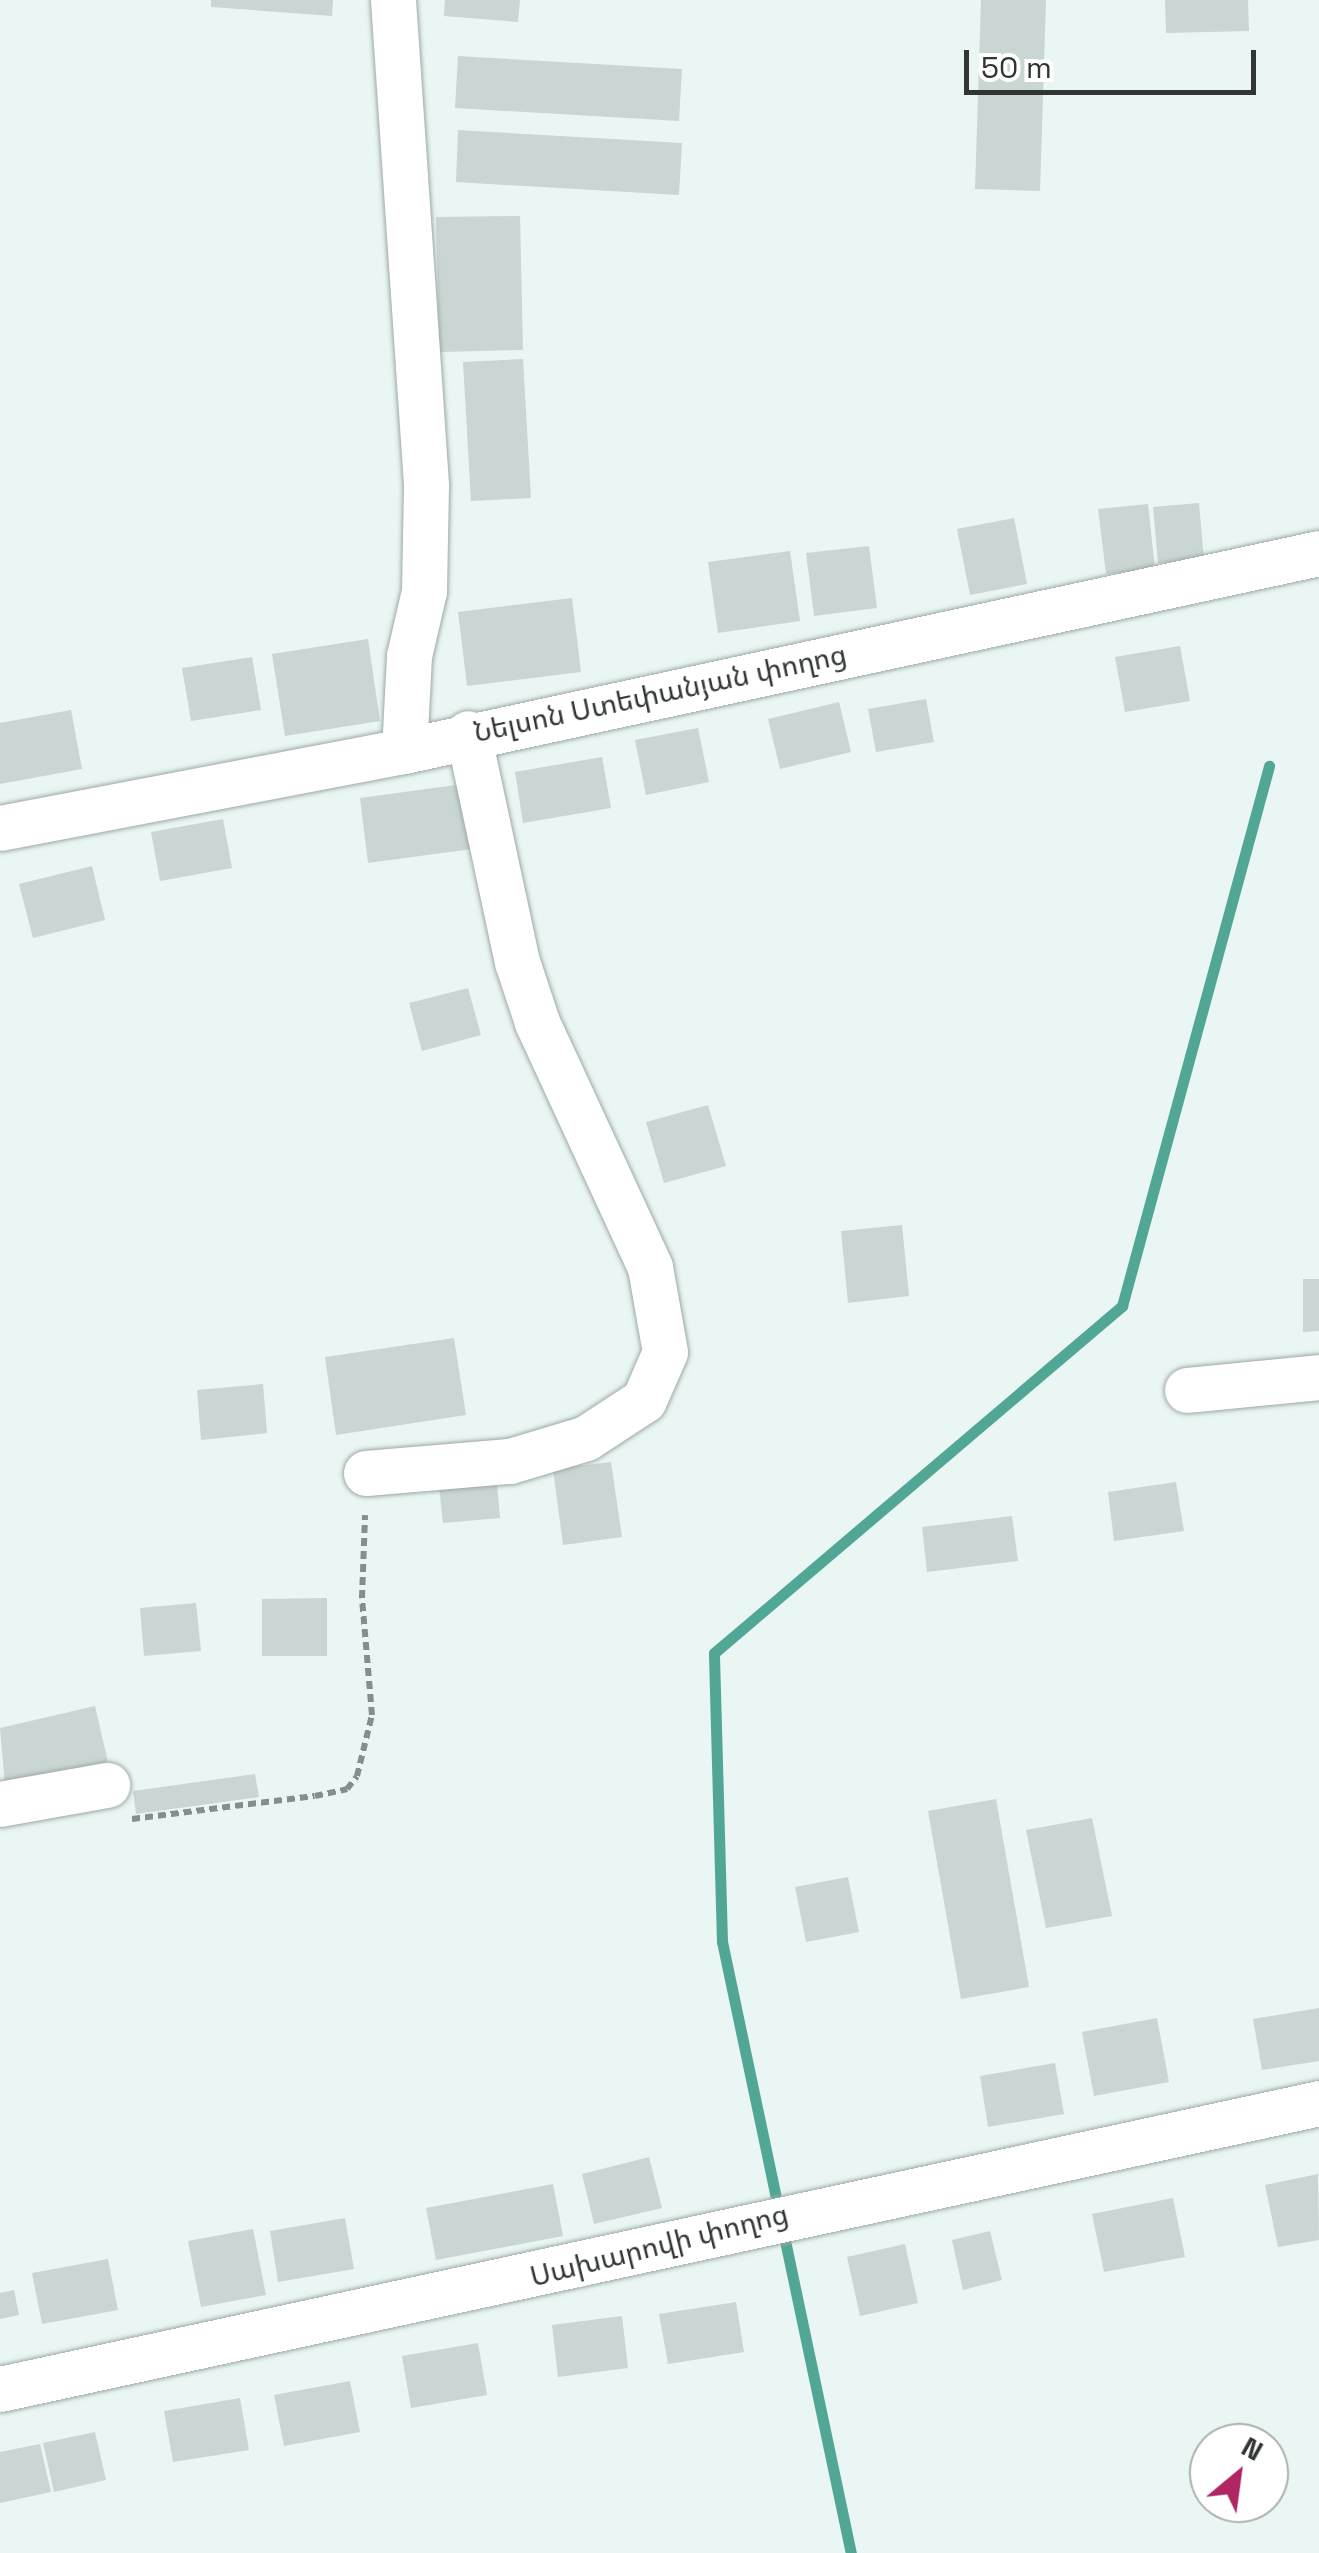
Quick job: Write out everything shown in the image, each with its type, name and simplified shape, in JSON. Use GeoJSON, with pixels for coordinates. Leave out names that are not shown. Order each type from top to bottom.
{"type":"FeatureCollection","features":[{"type":"Feature","properties":{"kind":"street"},"geometry":{"type":"LineString","coordinates":[[392,0],[426,486],[424,591],[409,656],[404,750]]}},
{"type":"Feature","properties":{"kind":"street","name":"Նելսոն Ստեփանյան փողոց"},"geometry":{"type":"LineString","coordinates":[[0,828],[404,750],[468,733],[1319,553]]}},
{"type":"Feature","properties":{"kind":"street"},"geometry":{"type":"LineString","coordinates":[[366,1474],[510,1461],[586,1438],[644,1400],[665,1352],[650,1267],[522,977],[468,733]]}},
{"type":"Feature","properties":{"kind":"street"},"geometry":{"type":"LineString","coordinates":[[1187,1390],[1319,1377]]}},
{"type":"Feature","properties":{"kind":"street"},"geometry":{"type":"LineString","coordinates":[[0,1804],[107,1786]]}},
{"type":"Feature","properties":{"kind":"street","name":"Սախարովի փողոց"},"geometry":{"type":"LineString","coordinates":[[0,2389],[750,2225],[799,2211],[1319,2103]]}},
{"type":"Feature","properties":{"kind":"path"},"geometry":{"type":"LineString","coordinates":[[107,1786],[114,1810],[128,1820],[346,1790],[372,1715],[362,1598],[366,1474]]}},
{"type":"Feature","properties":{"kind":"building"},"geometry":{"type":"Polygon","coordinates":[[[211,0],[333,0],[332,16],[211,7],[211,0]]]}},
{"type":"Feature","properties":{"kind":"building"},"geometry":{"type":"Polygon","coordinates":[[[445,0],[520,0],[518,22],[444,16],[445,0]]]}},
{"type":"Feature","properties":{"kind":"building"},"geometry":{"type":"Polygon","coordinates":[[[981,0],[1046,0],[1040,191],[975,189],[981,0]]]}},
{"type":"Feature","properties":{"kind":"building"},"geometry":{"type":"Polygon","coordinates":[[[1165,0],[1248,0],[1249,31],[1166,33],[1165,0]]]}},
{"type":"Feature","properties":{"kind":"building"},"geometry":{"type":"Polygon","coordinates":[[[458,56],[682,69],[679,121],[455,108],[458,56]]]}},
{"type":"Feature","properties":{"kind":"building"},"geometry":{"type":"Polygon","coordinates":[[[458,130],[682,143],[679,195],[456,182],[458,130]]]}},
{"type":"Feature","properties":{"kind":"building"},"geometry":{"type":"Polygon","coordinates":[[[520,216],[523,350],[439,352],[436,217],[520,216]]]}},
{"type":"Feature","properties":{"kind":"building"},"geometry":{"type":"Polygon","coordinates":[[[523,359],[531,498],[471,501],[463,362],[523,359]]]}},
{"type":"Feature","properties":{"kind":"building"},"geometry":{"type":"Polygon","coordinates":[[[1199,503],[1204,560],[1158,563],[1153,507],[1199,503]]]}},
{"type":"Feature","properties":{"kind":"building"},"geometry":{"type":"Polygon","coordinates":[[[1148,504],[1155,569],[1106,574],[1098,509],[1148,504]]]}},
{"type":"Feature","properties":{"kind":"building"},"geometry":{"type":"Polygon","coordinates":[[[1014,518],[1027,584],[970,595],[957,529],[1014,518]]]}},
{"type":"Feature","properties":{"kind":"building"},"geometry":{"type":"Polygon","coordinates":[[[869,546],[877,608],[814,616],[806,553],[869,546]]]}},
{"type":"Feature","properties":{"kind":"building"},"geometry":{"type":"Polygon","coordinates":[[[790,551],[800,621],[718,633],[708,562],[790,551]]]}},
{"type":"Feature","properties":{"kind":"building"},"geometry":{"type":"Polygon","coordinates":[[[572,598],[581,672],[467,686],[458,612],[572,598]]]}},
{"type":"Feature","properties":{"kind":"building"},"geometry":{"type":"Polygon","coordinates":[[[368,639],[380,721],[285,736],[272,654],[368,639]]]}},
{"type":"Feature","properties":{"kind":"building"},"geometry":{"type":"Polygon","coordinates":[[[1180,646],[1190,701],[1125,712],[1115,657],[1180,646]]]}},
{"type":"Feature","properties":{"kind":"building"},"geometry":{"type":"Polygon","coordinates":[[[252,657],[261,710],[191,721],[182,668],[252,657]]]}},
{"type":"Feature","properties":{"kind":"building"},"geometry":{"type":"Polygon","coordinates":[[[926,699],[934,742],[876,752],[868,709],[926,699]]]}},
{"type":"Feature","properties":{"kind":"building"},"geometry":{"type":"Polygon","coordinates":[[[839,702],[851,752],[780,769],[768,719],[839,702]]]}},
{"type":"Feature","properties":{"kind":"building"},"geometry":{"type":"Polygon","coordinates":[[[71,710],[82,769],[0,784],[0,723],[71,710]]]}},
{"type":"Feature","properties":{"kind":"building"},"geometry":{"type":"Polygon","coordinates":[[[698,728],[709,782],[646,795],[635,740],[698,728]]]}},
{"type":"Feature","properties":{"kind":"building"},"geometry":{"type":"Polygon","coordinates":[[[602,757],[611,808],[523,823],[515,772],[602,757]]]}},
{"type":"Feature","properties":{"kind":"building"},"geometry":{"type":"Polygon","coordinates":[[[463,784],[472,849],[368,863],[360,798],[463,784]]]}},
{"type":"Feature","properties":{"kind":"building"},"geometry":{"type":"Polygon","coordinates":[[[223,819],[232,868],[160,881],[151,832],[223,819]]]}},
{"type":"Feature","properties":{"kind":"building"},"geometry":{"type":"Polygon","coordinates":[[[92,866],[105,920],[33,938],[19,884],[92,866]]]}},
{"type":"Feature","properties":{"kind":"building"},"geometry":{"type":"Polygon","coordinates":[[[468,988],[481,1035],[422,1051],[409,1003],[468,988]]]}},
{"type":"Feature","properties":{"kind":"building"},"geometry":{"type":"Polygon","coordinates":[[[708,1105],[726,1166],[664,1183],[646,1122],[708,1105]]]}},
{"type":"Feature","properties":{"kind":"building"},"geometry":{"type":"Polygon","coordinates":[[[902,1225],[909,1296],[848,1303],[841,1231],[902,1225]]]}},
{"type":"Feature","properties":{"kind":"building"},"geometry":{"type":"Polygon","coordinates":[[[1303,1279],[1319,1279],[1319,1331],[1303,1332],[1303,1279]]]}},
{"type":"Feature","properties":{"kind":"building"},"geometry":{"type":"Polygon","coordinates":[[[454,1338],[466,1415],[336,1435],[325,1357],[454,1338]]]}},
{"type":"Feature","properties":{"kind":"building"},"geometry":{"type":"Polygon","coordinates":[[[263,1384],[267,1433],[201,1440],[197,1390],[263,1384]]]}},
{"type":"Feature","properties":{"kind":"building"},"geometry":{"type":"Polygon","coordinates":[[[611,1462],[622,1537],[563,1545],[553,1469],[611,1462]]]}},
{"type":"Feature","properties":{"kind":"building"},"geometry":{"type":"Polygon","coordinates":[[[497,1482],[500,1518],[443,1523],[439,1487],[497,1482]]]}},
{"type":"Feature","properties":{"kind":"building"},"geometry":{"type":"Polygon","coordinates":[[[1176,1482],[1184,1531],[1114,1541],[1108,1492],[1176,1482]]]}},
{"type":"Feature","properties":{"kind":"building"},"geometry":{"type":"Polygon","coordinates":[[[1012,1516],[1018,1561],[927,1572],[922,1527],[1012,1516]]]}},
{"type":"Feature","properties":{"kind":"building"},"geometry":{"type":"Polygon","coordinates":[[[327,1598],[327,1656],[262,1656],[262,1599],[327,1598]]]}},
{"type":"Feature","properties":{"kind":"building"},"geometry":{"type":"Polygon","coordinates":[[[196,1603],[201,1651],[144,1656],[140,1608],[196,1603]]]}},
{"type":"Feature","properties":{"kind":"building"},"geometry":{"type":"Polygon","coordinates":[[[95,1706],[108,1762],[5,1786],[0,1728],[95,1706]]]}},
{"type":"Feature","properties":{"kind":"building"},"geometry":{"type":"Polygon","coordinates":[[[255,1774],[259,1797],[136,1814],[133,1791],[255,1774]]]}},
{"type":"Feature","properties":{"kind":"building"},"geometry":{"type":"Polygon","coordinates":[[[996,1799],[1029,1987],[961,1999],[928,1811],[996,1799]]]}},
{"type":"Feature","properties":{"kind":"building"},"geometry":{"type":"Polygon","coordinates":[[[1092,1818],[1112,1916],[1046,1928],[1026,1830],[1092,1818]]]}},
{"type":"Feature","properties":{"kind":"building"},"geometry":{"type":"Polygon","coordinates":[[[848,1877],[859,1932],[806,1942],[795,1887],[848,1877]]]}},
{"type":"Feature","properties":{"kind":"building"},"geometry":{"type":"Polygon","coordinates":[[[1319,2008],[1319,2061],[1262,2070],[1253,2019],[1319,2008]]]}},
{"type":"Feature","properties":{"kind":"building"},"geometry":{"type":"Polygon","coordinates":[[[1157,2018],[1169,2082],[1094,2096],[1082,2032],[1157,2018]]]}},
{"type":"Feature","properties":{"kind":"building"},"geometry":{"type":"Polygon","coordinates":[[[1055,2063],[1064,2114],[988,2127],[980,2076],[1055,2063]]]}},
{"type":"Feature","properties":{"kind":"building"},"geometry":{"type":"Polygon","coordinates":[[[649,2157],[662,2208],[594,2224],[582,2174],[649,2157]]]}},
{"type":"Feature","properties":{"kind":"building"},"geometry":{"type":"Polygon","coordinates":[[[1318,2174],[1319,2240],[1278,2247],[1265,2185],[1318,2174]]]}},
{"type":"Feature","properties":{"kind":"building"},"geometry":{"type":"Polygon","coordinates":[[[553,2184],[563,2236],[436,2260],[426,2208],[553,2184]]]}},
{"type":"Feature","properties":{"kind":"building"},"geometry":{"type":"Polygon","coordinates":[[[1173,2198],[1185,2257],[1104,2272],[1092,2214],[1173,2198]]]}},
{"type":"Feature","properties":{"kind":"building"},"geometry":{"type":"Polygon","coordinates":[[[345,2218],[354,2269],[278,2282],[270,2231],[345,2218]]]}},
{"type":"Feature","properties":{"kind":"building"},"geometry":{"type":"Polygon","coordinates":[[[253,2229],[266,2295],[201,2307],[188,2241],[253,2229]]]}},
{"type":"Feature","properties":{"kind":"building"},"geometry":{"type":"Polygon","coordinates":[[[990,2231],[1002,2280],[963,2290],[952,2240],[990,2231]]]}},
{"type":"Feature","properties":{"kind":"building"},"geometry":{"type":"Polygon","coordinates":[[[905,2244],[918,2303],[860,2316],[847,2257],[905,2244]]]}},
{"type":"Feature","properties":{"kind":"building"},"geometry":{"type":"Polygon","coordinates":[[[108,2259],[118,2310],[42,2324],[32,2273],[108,2259]]]}},
{"type":"Feature","properties":{"kind":"building"},"geometry":{"type":"Polygon","coordinates":[[[14,2290],[19,2315],[0,2319],[0,2293],[14,2290]]]}},
{"type":"Feature","properties":{"kind":"building"},"geometry":{"type":"Polygon","coordinates":[[[736,2302],[744,2352],[668,2364],[659,2314],[736,2302]]]}},
{"type":"Feature","properties":{"kind":"building"},"geometry":{"type":"Polygon","coordinates":[[[622,2316],[628,2368],[558,2377],[552,2325],[622,2316]]]}},
{"type":"Feature","properties":{"kind":"building"},"geometry":{"type":"Polygon","coordinates":[[[478,2343],[487,2395],[411,2408],[402,2356],[478,2343]]]}},
{"type":"Feature","properties":{"kind":"building"},"geometry":{"type":"Polygon","coordinates":[[[350,2381],[360,2432],[284,2446],[274,2395],[350,2381]]]}},
{"type":"Feature","properties":{"kind":"building"},"geometry":{"type":"Polygon","coordinates":[[[240,2398],[249,2450],[173,2462],[164,2411],[240,2398]]]}},
{"type":"Feature","properties":{"kind":"building"},"geometry":{"type":"Polygon","coordinates":[[[95,2432],[106,2480],[54,2492],[43,2443],[95,2432]]]}},
{"type":"Feature","properties":{"kind":"building"},"geometry":{"type":"Polygon","coordinates":[[[40,2444],[51,2492],[0,2503],[0,2452],[40,2444]]]}},
{"type":"Feature","properties":{"kind":"waterway"},"geometry":{"type":"LineString","coordinates":[[779,2212],[722,1942],[714,1653],[1122,1306],[1269,766]]}},
{"type":"Feature","properties":{"kind":"waterway"},"geometry":{"type":"LineString","coordinates":[[783,2231],[851,2553]]}}]}
